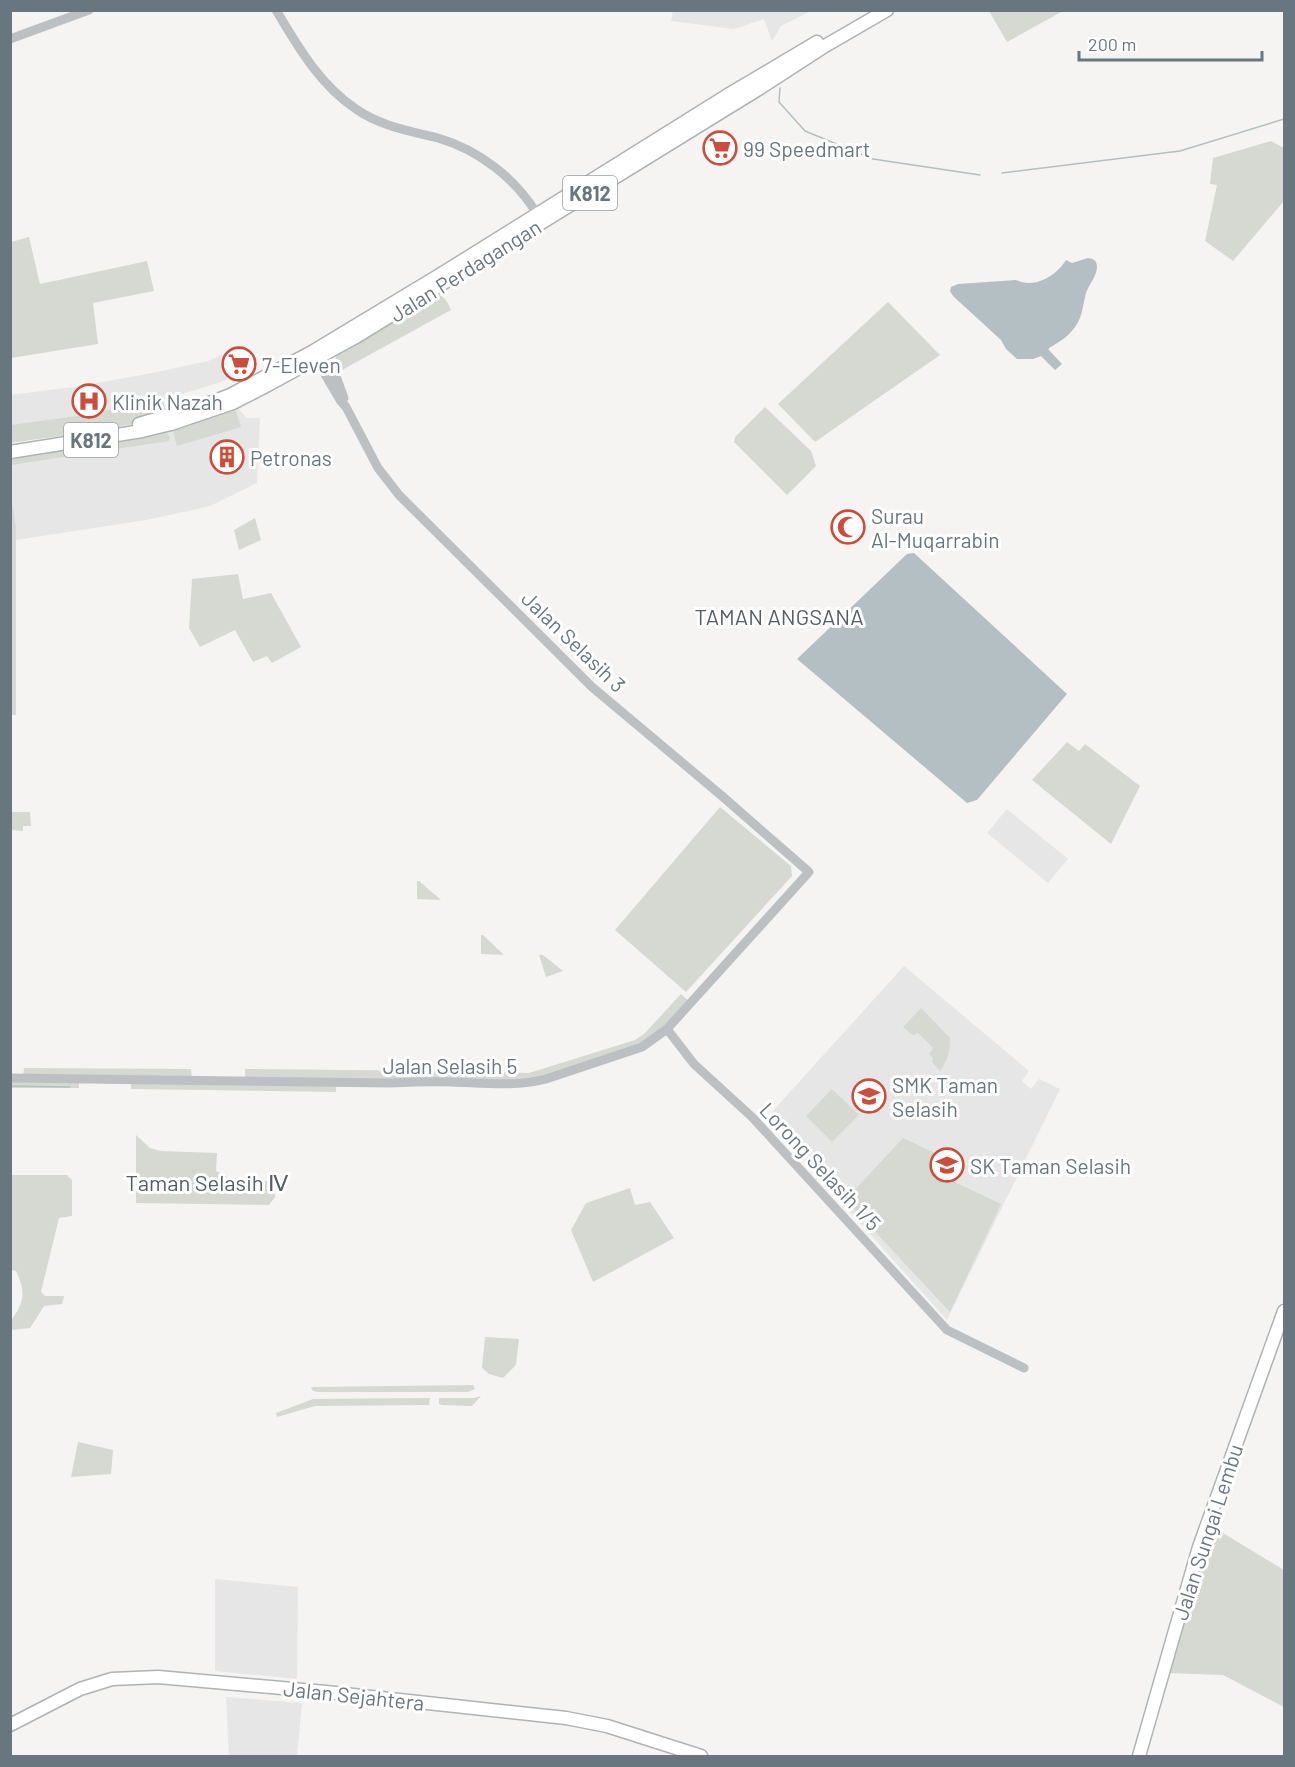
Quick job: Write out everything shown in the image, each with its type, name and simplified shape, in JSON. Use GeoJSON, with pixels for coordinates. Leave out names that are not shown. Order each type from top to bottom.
{"type":"FeatureCollection","features":[{"type":"Feature","properties":{"kind":"main road","name":"Jalan Perdagangan"},"geometry":{"type":"LineString","coordinates":[[10,443],[139,424],[176,414],[204,405],[318,354],[378,313],[537,214],[786,60],[873,10]]}},
{"type":"Feature","properties":{"kind":"main road","name":"Jalan Perdagangan"},"geometry":{"type":"LineString","coordinates":[[10,452],[120,435],[171,424],[233,403],[887,10]]}},
{"type":"Feature","properties":{"kind":"main road","name":"Jalan Sungai Lembu"},"geometry":{"type":"LineString","coordinates":[[1138,1756],[1199,1548],[1284,1311]]}},
{"type":"Feature","properties":{"kind":"main road","name":"Jalan Sejahtera"},"geometry":{"type":"LineString","coordinates":[[10,1725],[69,1694],[101,1682],[126,1677],[158,1677],[326,1692],[566,1718],[607,1726],[701,1756]]}},
{"type":"Feature","properties":{"kind":"street"},"geometry":{"type":"LineString","coordinates":[[10,39],[89,10]]}},
{"type":"Feature","properties":{"kind":"street"},"geometry":{"type":"LineString","coordinates":[[276,10],[324,82],[356,110],[373,119],[441,139],[470,151],[494,166],[517,186],[537,214]]}},
{"type":"Feature","properties":{"kind":"street","name":"Jalan Selasih 3"},"geometry":{"type":"LineString","coordinates":[[318,354],[337,379],[346,407],[378,468],[399,495],[592,687],[722,796],[809,873]]}},
{"type":"Feature","properties":{"kind":"street","name":"Jalan Selasih 5"},"geometry":{"type":"LineString","coordinates":[[10,1078],[531,1083],[642,1047],[667,1029],[809,873]]}},
{"type":"Feature","properties":{"kind":"street","name":"Lorong Selasih 1/5"},"geometry":{"type":"LineString","coordinates":[[667,1029],[694,1064],[752,1117],[947,1330],[1024,1368]]}},
{"type":"Feature","properties":{"kind":"shaded area"},"geometry":{"type":"Polygon","coordinates":[[[673,10],[811,11],[781,26],[772,41],[764,19],[734,29],[671,21],[673,10]]]}},
{"type":"Feature","properties":{"kind":"shaded area"},"geometry":{"type":"Polygon","coordinates":[[[989,11],[1063,11],[1007,42],[989,11]]]}},
{"type":"Feature","properties":{"kind":"shaded area"},"geometry":{"type":"Polygon","coordinates":[[[1271,141],[1284,148],[1284,201],[1233,261],[1205,241],[1217,185],[1210,184],[1213,158],[1271,141]]]}},
{"type":"Feature","properties":{"kind":"shaded area"},"geometry":{"type":"Polygon","coordinates":[[[29,237],[40,284],[147,261],[154,291],[93,303],[98,344],[11,358],[11,242],[29,237]]]}},
{"type":"Feature","properties":{"kind":"shaded area"},"geometry":{"type":"Polygon","coordinates":[[[1088,258],[1095,261],[1097,270],[1086,293],[1080,318],[1069,335],[1048,349],[1062,364],[1055,370],[1041,356],[1033,359],[1017,359],[1006,349],[1001,340],[950,291],[951,287],[958,284],[1016,280],[1038,282],[1051,276],[1066,260],[1072,263],[1088,258]]]}},
{"type":"Feature","properties":{"kind":"shaded area"},"geometry":{"type":"Polygon","coordinates":[[[437,294],[444,298],[451,310],[342,370],[339,367],[336,355],[437,294]]]}},
{"type":"Feature","properties":{"kind":"shaded area"},"geometry":{"type":"Polygon","coordinates":[[[888,302],[940,355],[815,442],[778,404],[888,302]]]}},
{"type":"Feature","properties":{"kind":"shaded area"},"geometry":{"type":"Polygon","coordinates":[[[243,345],[255,366],[221,382],[163,400],[83,415],[11,425],[10,395],[81,386],[157,372],[208,361],[243,345]]]}},
{"type":"Feature","properties":{"kind":"shaded area"},"geometry":{"type":"Polygon","coordinates":[[[163,400],[167,416],[108,429],[11,443],[10,425],[83,415],[163,400]]]}},
{"type":"Feature","properties":{"kind":"shaded area"},"geometry":{"type":"Polygon","coordinates":[[[233,403],[247,418],[260,418],[257,483],[210,506],[146,520],[16,540],[11,518],[10,452],[87,440],[233,403]]]}},
{"type":"Feature","properties":{"kind":"shaded area"},"geometry":{"type":"Polygon","coordinates":[[[233,403],[241,427],[177,446],[171,424],[233,403]]]}},
{"type":"Feature","properties":{"kind":"shaded area"},"geometry":{"type":"Polygon","coordinates":[[[765,407],[811,451],[816,466],[787,495],[734,442],[735,437],[765,407]]]}},
{"type":"Feature","properties":{"kind":"shaded area"},"geometry":{"type":"Polygon","coordinates":[[[167,433],[170,437],[169,441],[11,465],[11,458],[167,433]]]}},
{"type":"Feature","properties":{"kind":"shaded area"},"geometry":{"type":"Polygon","coordinates":[[[10,489],[16,528],[16,715],[10,715],[10,489]]]}},
{"type":"Feature","properties":{"kind":"shaded area"},"geometry":{"type":"Polygon","coordinates":[[[255,518],[261,540],[239,550],[234,530],[255,518]]]}},
{"type":"Feature","properties":{"kind":"shaded area"},"geometry":{"type":"Polygon","coordinates":[[[914,553],[1067,694],[977,800],[967,803],[797,659],[907,554],[914,553]]]}},
{"type":"Feature","properties":{"kind":"shaded area"},"geometry":{"type":"Polygon","coordinates":[[[238,574],[243,599],[271,593],[301,647],[272,663],[267,656],[253,662],[235,630],[200,647],[189,628],[192,579],[238,574]]]}},
{"type":"Feature","properties":{"kind":"shaded area"},"geometry":{"type":"Polygon","coordinates":[[[1067,742],[1079,751],[1085,744],[1140,786],[1111,844],[1032,780],[1067,742]]]}},
{"type":"Feature","properties":{"kind":"shaded area"},"geometry":{"type":"Polygon","coordinates":[[[720,807],[791,866],[792,876],[686,992],[615,930],[720,807]]]}},
{"type":"Feature","properties":{"kind":"shaded area"},"geometry":{"type":"Polygon","coordinates":[[[1007,809],[1068,859],[1048,883],[987,833],[1007,809]]]}},
{"type":"Feature","properties":{"kind":"shaded area"},"geometry":{"type":"Polygon","coordinates":[[[12,812],[30,812],[31,826],[23,826],[23,831],[11,830],[12,812]]]}},
{"type":"Feature","properties":{"kind":"shaded area"},"geometry":{"type":"Polygon","coordinates":[[[417,881],[419,881],[441,900],[417,899],[417,881]]]}},
{"type":"Feature","properties":{"kind":"shaded area"},"geometry":{"type":"Polygon","coordinates":[[[481,935],[483,935],[504,955],[481,954],[481,935]]]}},
{"type":"Feature","properties":{"kind":"shaded area"},"geometry":{"type":"Polygon","coordinates":[[[539,955],[543,955],[563,971],[546,977],[539,955]]]}},
{"type":"Feature","properties":{"kind":"shaded area"},"geometry":{"type":"Polygon","coordinates":[[[904,966],[1029,1071],[1022,1081],[1031,1089],[1039,1079],[1060,1089],[947,1320],[773,1126],[771,1113],[904,966]]]}},
{"type":"Feature","properties":{"kind":"shaded area"},"geometry":{"type":"Polygon","coordinates":[[[681,994],[691,1003],[652,1040],[546,1079],[336,1083],[336,1092],[131,1089],[131,1080],[79,1079],[79,1088],[11,1088],[11,1078],[23,1078],[24,1068],[191,1069],[192,1080],[245,1081],[245,1069],[529,1073],[635,1040],[644,1034],[681,994]]]}},
{"type":"Feature","properties":{"kind":"shaded area"},"geometry":{"type":"Polygon","coordinates":[[[921,1008],[950,1038],[948,1055],[940,1071],[932,1062],[933,1058],[929,1054],[933,1048],[918,1033],[913,1035],[903,1027],[921,1008]]]}},
{"type":"Feature","properties":{"kind":"shaded area"},"geometry":{"type":"Polygon","coordinates":[[[832,1089],[859,1115],[832,1142],[806,1116],[832,1089]]]}},
{"type":"Feature","properties":{"kind":"shaded area","name":"Taman Selasih Ⅳ"},"geometry":{"type":"Polygon","coordinates":[[[136,1135],[150,1148],[161,1151],[217,1153],[216,1171],[244,1186],[274,1179],[275,1197],[269,1205],[136,1203],[136,1135]]]}},
{"type":"Feature","properties":{"kind":"shaded area"},"geometry":{"type":"Polygon","coordinates":[[[903,1138],[950,1160],[942,1176],[1001,1204],[950,1312],[850,1205],[850,1195],[903,1138]]]}},
{"type":"Feature","properties":{"kind":"shaded area"},"geometry":{"type":"Polygon","coordinates":[[[11,1175],[67,1175],[72,1180],[72,1216],[59,1218],[41,1292],[45,1296],[64,1296],[62,1304],[44,1306],[30,1328],[11,1330],[11,1321],[19,1308],[22,1292],[16,1271],[11,1270],[11,1175]]]}},
{"type":"Feature","properties":{"kind":"shaded area"},"geometry":{"type":"Polygon","coordinates":[[[630,1188],[635,1205],[650,1202],[674,1238],[593,1282],[571,1230],[586,1203],[630,1188]]]}},
{"type":"Feature","properties":{"kind":"shaded area"},"geometry":{"type":"Polygon","coordinates":[[[485,1337],[519,1339],[516,1365],[503,1378],[489,1374],[482,1368],[485,1337]]]}},
{"type":"Feature","properties":{"kind":"shaded area"},"geometry":{"type":"Polygon","coordinates":[[[473,1385],[475,1389],[468,1392],[318,1392],[313,1391],[311,1387],[473,1385]]]}},
{"type":"Feature","properties":{"kind":"shaded area"},"geometry":{"type":"Polygon","coordinates":[[[481,1396],[472,1406],[439,1404],[439,1398],[481,1396]]]}},
{"type":"Feature","properties":{"kind":"shaded area"},"geometry":{"type":"Polygon","coordinates":[[[430,1398],[429,1405],[315,1406],[277,1417],[276,1413],[313,1399],[430,1398]]]}},
{"type":"Feature","properties":{"kind":"shaded area"},"geometry":{"type":"Polygon","coordinates":[[[78,1442],[113,1450],[111,1474],[71,1477],[78,1442]]]}},
{"type":"Feature","properties":{"kind":"shaded area"},"geometry":{"type":"Polygon","coordinates":[[[1213,1527],[1284,1570],[1284,1707],[1223,1675],[1168,1673],[1213,1527]]]}},
{"type":"Feature","properties":{"kind":"shaded area"},"geometry":{"type":"Polygon","coordinates":[[[215,1579],[298,1587],[297,1679],[215,1671],[215,1579]]]}},
{"type":"Feature","properties":{"kind":"shaded area"},"geometry":{"type":"Polygon","coordinates":[[[226,1697],[302,1703],[297,1756],[229,1756],[226,1697]]]}},
{"type":"Feature","properties":{"kind":"waterway"},"geometry":{"type":"LineString","coordinates":[[780,88],[779,102],[805,131],[873,159],[980,175]]}},
{"type":"Feature","properties":{"kind":"waterway"},"geometry":{"type":"LineString","coordinates":[[1002,173],[1180,151],[1284,119]]}},
{"type":"Feature","properties":{"kind":"waterway"},"geometry":{"type":"LineString","coordinates":[[10,1086],[70,1087]]}},
{"type":"Feature","properties":{"kind":"place","name":"99 Speedmart"},"geometry":{"type":"Point","coordinates":[720,148]}},
{"type":"Feature","properties":{"kind":"place","name":"7-Eleven"},"geometry":{"type":"Point","coordinates":[239,364]}},
{"type":"Feature","properties":{"kind":"place","name":"Klinik Nazah"},"geometry":{"type":"Point","coordinates":[89,401]}},
{"type":"Feature","properties":{"kind":"place","name":"Petronas"},"geometry":{"type":"Point","coordinates":[227,457]}},
{"type":"Feature","properties":{"kind":"place","name":"Surau Al-Muqarrabin"},"geometry":{"type":"Point","coordinates":[848,527]}},
{"type":"Feature","properties":{"kind":"place","name":"SMK Taman Selasih"},"geometry":{"type":"Point","coordinates":[869,1096]}},
{"type":"Feature","properties":{"kind":"place","name":"SK Taman Selasih"},"geometry":{"type":"Point","coordinates":[947,1165]}},
{"type":"Feature","properties":{"kind":"district","name":"TAMAN ANGSANA"},"geometry":{"type":"Point","coordinates":[779,616]}},
{"type":"Feature","properties":{"kind":"district","name":"Taman Selasih Ⅳ"},"geometry":{"type":"Point","coordinates":[207,1182]}}]}
